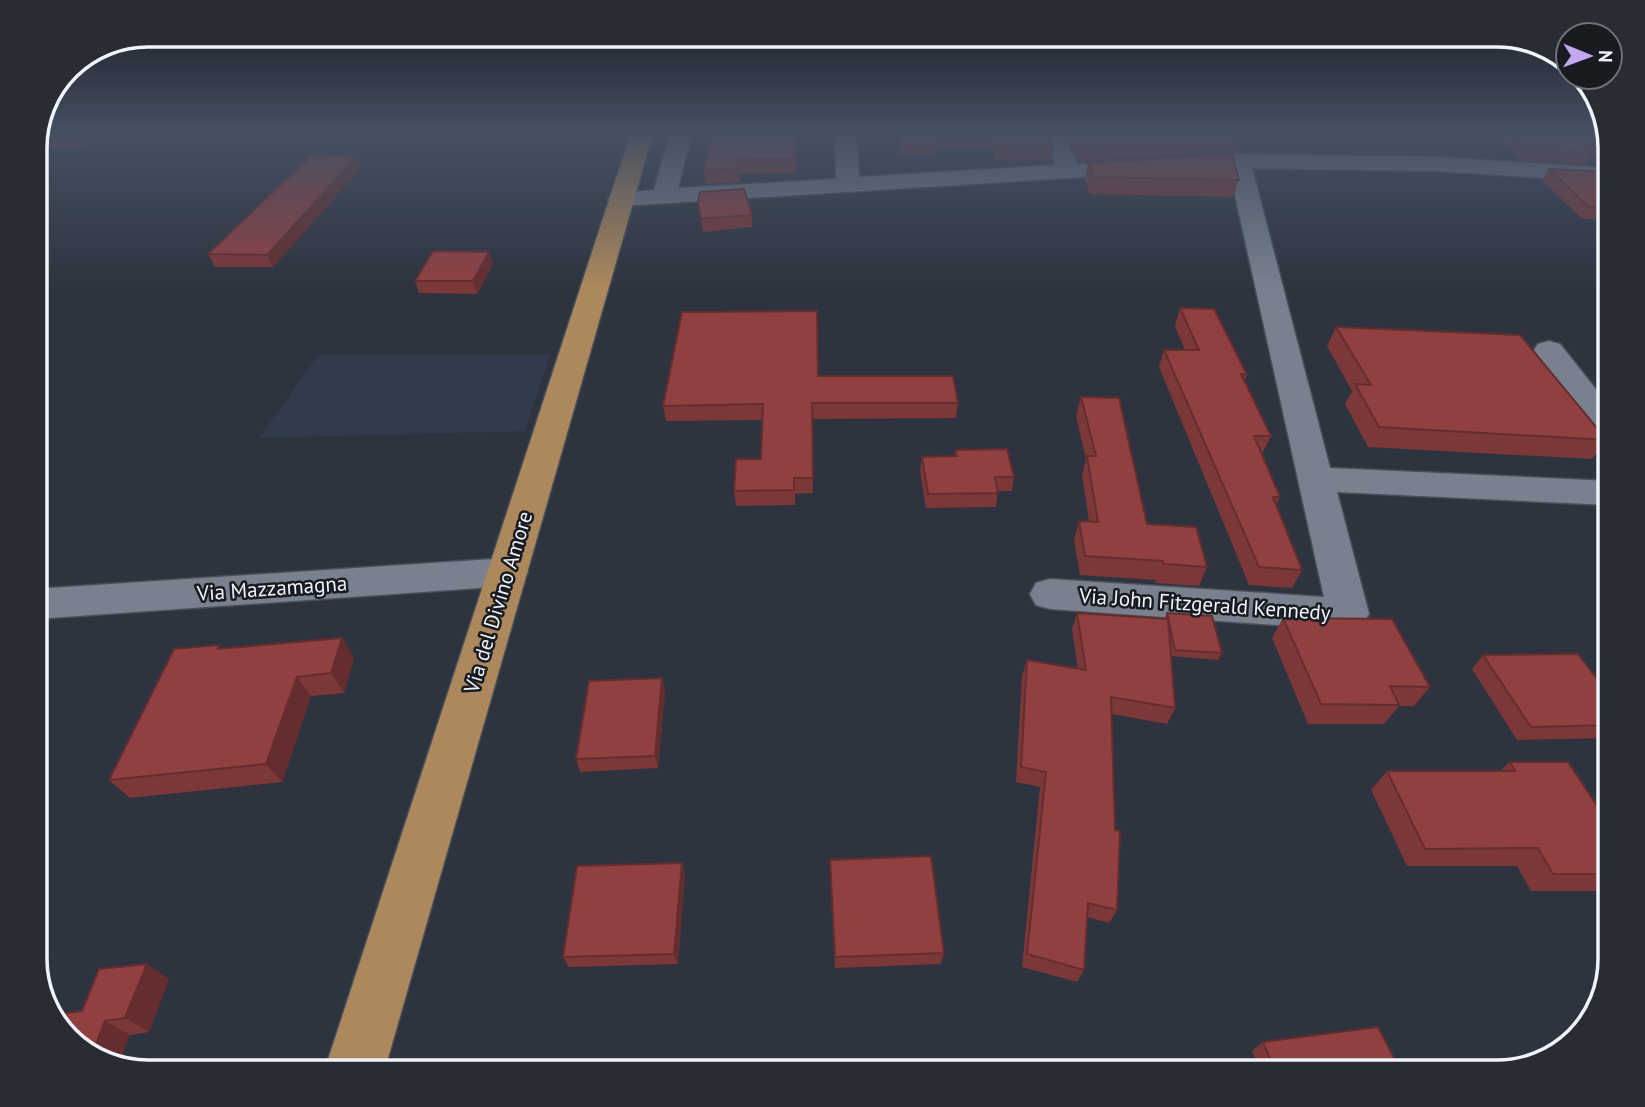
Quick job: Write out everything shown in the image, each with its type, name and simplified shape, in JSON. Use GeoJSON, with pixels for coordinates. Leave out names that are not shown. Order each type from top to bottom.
{"type":"FeatureCollection","features":[{"type":"Feature","properties":{"kind":"main road","name":"Via del Divino Amore"},"geometry":{"type":"LineString","coordinates":[[358,1060],[620,199],[629,185]]}},
{"type":"Feature","properties":{"kind":"street"},"geometry":{"type":"LineString","coordinates":[[663,185],[664,196]]}},
{"type":"Feature","properties":{"kind":"street"},"geometry":{"type":"LineString","coordinates":[[620,199],[853,185]]}},
{"type":"Feature","properties":{"kind":"street","name":"Via John Fitzgerald Kennedy"},"geometry":{"type":"LineString","coordinates":[[1050,594],[1348,614],[1245,185]]}},
{"type":"Feature","properties":{"kind":"street"},"geometry":{"type":"LineString","coordinates":[[1549,351],[1598,414]]}},
{"type":"Feature","properties":{"kind":"street"},"geometry":{"type":"LineString","coordinates":[[1315,479],[1598,492]]}},
{"type":"Feature","properties":{"kind":"street","name":"Via Mazzamagna"},"geometry":{"type":"LineString","coordinates":[[47,603],[508,572]]}},
{"type":"Feature","properties":{"kind":"shaded area"},"geometry":{"type":"Polygon","coordinates":[[[319,354],[550,355],[525,431],[259,438],[319,354]]]}},
{"type":"Feature","properties":{"kind":"building"},"geometry":{"type":"Polygon","coordinates":[[[281,185],[331,185],[267,255],[208,254],[281,185]]]}},
{"type":"Feature","properties":{"kind":"building"},"geometry":{"type":"Polygon","coordinates":[[[1566,185],[1598,185],[1598,207],[1588,206],[1566,185]]]}},
{"type":"Feature","properties":{"kind":"building"},"geometry":{"type":"Polygon","coordinates":[[[744,189],[752,215],[701,219],[698,201],[700,192],[744,189]]]}},
{"type":"Feature","properties":{"kind":"building"},"geometry":{"type":"Polygon","coordinates":[[[433,251],[489,252],[473,281],[415,281],[433,251]]]}},
{"type":"Feature","properties":{"kind":"building"},"geometry":{"type":"Polygon","coordinates":[[[1180,308],[1214,309],[1247,375],[1241,374],[1271,436],[1254,436],[1280,497],[1273,497],[1302,570],[1259,567],[1164,350],[1199,350],[1180,308]]]}},
{"type":"Feature","properties":{"kind":"building"},"geometry":{"type":"Polygon","coordinates":[[[817,311],[818,376],[953,376],[958,403],[812,403],[813,478],[794,478],[794,490],[734,491],[736,459],[761,459],[763,404],[663,406],[682,312],[817,311]]]}},
{"type":"Feature","properties":{"kind":"building"},"geometry":{"type":"Polygon","coordinates":[[[1336,327],[1520,335],[1598,429],[1598,439],[1379,427],[1355,384],[1371,385],[1336,327]]]}},
{"type":"Feature","properties":{"kind":"building"},"geometry":{"type":"Polygon","coordinates":[[[1081,397],[1119,398],[1147,524],[1196,527],[1207,567],[1085,556],[1079,521],[1098,522],[1087,456],[1096,456],[1081,397]]]}},
{"type":"Feature","properties":{"kind":"building"},"geometry":{"type":"Polygon","coordinates":[[[1007,449],[1014,477],[995,477],[998,493],[928,494],[922,457],[957,456],[955,450],[1007,449]]]}},
{"type":"Feature","properties":{"kind":"building"},"geometry":{"type":"Polygon","coordinates":[[[1077,613],[1168,619],[1175,708],[1111,697],[1115,830],[1120,831],[1117,910],[1088,903],[1084,970],[1027,954],[1046,772],[1021,767],[1027,660],[1086,670],[1077,613]]]}},
{"type":"Feature","properties":{"kind":"building"},"geometry":{"type":"Polygon","coordinates":[[[1167,613],[1212,616],[1222,653],[1175,650],[1167,613]]]}},
{"type":"Feature","properties":{"kind":"building"},"geometry":{"type":"Polygon","coordinates":[[[1283,618],[1392,619],[1430,687],[1390,686],[1399,705],[1321,704],[1283,618]]]}},
{"type":"Feature","properties":{"kind":"building"},"geometry":{"type":"Polygon","coordinates":[[[342,638],[331,673],[297,677],[266,764],[109,780],[174,649],[219,645],[218,649],[342,638]]]}},
{"type":"Feature","properties":{"kind":"building"},"geometry":{"type":"Polygon","coordinates":[[[1578,654],[1598,680],[1598,725],[1531,727],[1483,655],[1578,654]]]}},
{"type":"Feature","properties":{"kind":"building"},"geometry":{"type":"Polygon","coordinates":[[[662,678],[655,756],[576,759],[589,681],[662,678]]]}},
{"type":"Feature","properties":{"kind":"building"},"geometry":{"type":"Polygon","coordinates":[[[1510,762],[1568,762],[1598,807],[1598,874],[1553,874],[1538,848],[1425,849],[1387,771],[1515,771],[1510,762]]]}},
{"type":"Feature","properties":{"kind":"building"},"geometry":{"type":"Polygon","coordinates":[[[931,856],[944,953],[835,957],[830,860],[931,856]]]}},
{"type":"Feature","properties":{"kind":"building"},"geometry":{"type":"Polygon","coordinates":[[[682,863],[674,954],[563,957],[577,866],[682,863]]]}},
{"type":"Feature","properties":{"kind":"building"},"geometry":{"type":"Polygon","coordinates":[[[147,964],[125,1018],[105,1021],[96,1045],[77,1030],[64,1013],[82,1011],[99,969],[147,964]]]}},
{"type":"Feature","properties":{"kind":"building"},"geometry":{"type":"Polygon","coordinates":[[[1378,1027],[1395,1060],[1271,1060],[1263,1042],[1378,1027]]]}}]}
